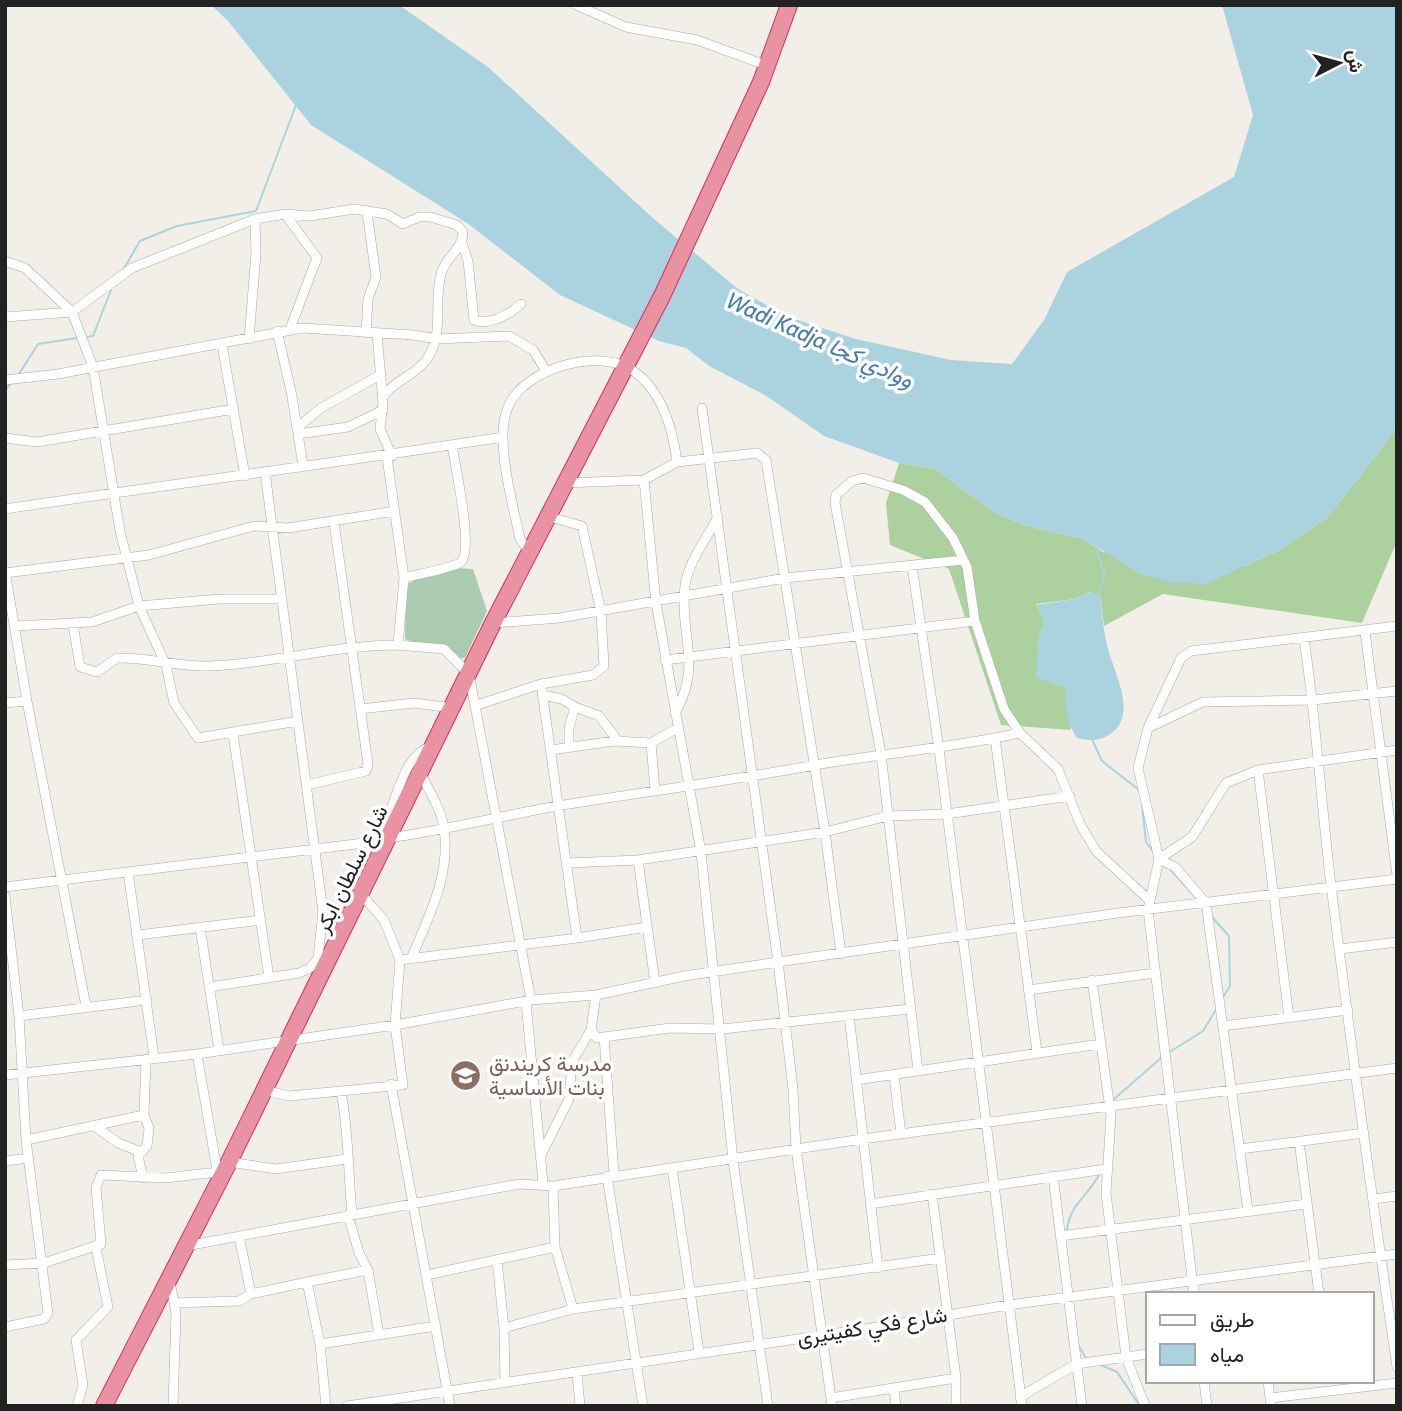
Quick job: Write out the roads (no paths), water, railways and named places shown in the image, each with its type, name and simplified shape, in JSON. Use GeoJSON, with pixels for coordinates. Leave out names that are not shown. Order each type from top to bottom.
{"type":"FeatureCollection","features":[{"type":"Feature","properties":{"kind":"highway","name":"شارع سلطان ابكر"},"geometry":{"type":"LineString","coordinates":[[104,1406],[390,838],[493,623],[706,203],[768,66],[789,5]]}},
{"type":"Feature","properties":{"kind":"street"},"geometry":{"type":"LineString","coordinates":[[576,5],[626,27],[697,40],[768,66]]}},
{"type":"Feature","properties":{"kind":"street"},"geometry":{"type":"LineString","coordinates":[[5,317],[72,312],[132,268],[255,219],[285,214],[310,216],[354,209],[387,214],[403,224],[425,216],[451,223],[461,229],[468,261],[474,320],[481,323],[496,319],[522,304]]}},
{"type":"Feature","properties":{"kind":"street"},"geometry":{"type":"LineString","coordinates":[[366,333],[368,299],[376,277],[367,212]]}},
{"type":"Feature","properties":{"kind":"street"},"geometry":{"type":"LineString","coordinates":[[285,214],[317,258],[290,329]]}},
{"type":"Feature","properties":{"kind":"street"},"geometry":{"type":"LineString","coordinates":[[248,339],[256,253],[255,219]]}},
{"type":"Feature","properties":{"kind":"street"},"geometry":{"type":"LineString","coordinates":[[383,397],[391,385],[415,373],[428,358],[437,340],[441,273],[463,243]]}},
{"type":"Feature","properties":{"kind":"street"},"geometry":{"type":"LineString","coordinates":[[5,261],[25,268],[72,312],[93,367],[113,495],[139,606],[166,665],[174,703],[193,735],[198,738],[233,734],[298,721]]}},
{"type":"Feature","properties":{"kind":"street"},"geometry":{"type":"LineString","coordinates":[[5,380],[222,345],[277,331],[314,328],[413,335],[437,340],[509,336],[533,350],[546,371]]}},
{"type":"Feature","properties":{"kind":"street"},"geometry":{"type":"LineString","coordinates":[[277,331],[303,465]]}},
{"type":"Feature","properties":{"kind":"street"},"geometry":{"type":"LineString","coordinates":[[377,334],[383,397],[380,429],[390,456],[404,578],[398,645]]}},
{"type":"Feature","properties":{"kind":"street"},"geometry":{"type":"LineString","coordinates":[[222,345],[245,476]]}},
{"type":"Feature","properties":{"kind":"street"},"geometry":{"type":"LineString","coordinates":[[529,552],[520,539],[503,437],[508,406],[517,392],[546,371],[584,361],[624,366],[639,376],[662,406],[675,442],[677,462]]}},
{"type":"Feature","properties":{"kind":"street"},"geometry":{"type":"LineString","coordinates":[[298,431],[321,408],[380,375]]}},
{"type":"Feature","properties":{"kind":"street"},"geometry":{"type":"LineString","coordinates":[[702,408],[711,458],[778,962],[796,1149],[832,1402],[956,1378]]}},
{"type":"Feature","properties":{"kind":"street"},"geometry":{"type":"LineString","coordinates":[[5,438],[37,442],[102,429],[234,410]]}},
{"type":"Feature","properties":{"kind":"street"},"geometry":{"type":"LineString","coordinates":[[298,431],[348,427],[383,410]]}},
{"type":"Feature","properties":{"kind":"street"},"geometry":{"type":"LineString","coordinates":[[5,509],[245,476],[303,465],[390,456],[503,437]]}},
{"type":"Feature","properties":{"kind":"street"},"geometry":{"type":"LineString","coordinates":[[404,578],[457,564],[465,555],[465,537],[452,445]]}},
{"type":"Feature","properties":{"kind":"street"},"geometry":{"type":"LineString","coordinates":[[564,483],[645,480],[677,462],[711,458],[757,453],[766,460],[825,832],[841,954]]}},
{"type":"Feature","properties":{"kind":"street"},"geometry":{"type":"LineString","coordinates":[[265,472],[323,912],[318,958],[321,975]]}},
{"type":"Feature","properties":{"kind":"street"},"geometry":{"type":"LineString","coordinates":[[918,1071],[881,754],[858,636],[836,495],[852,481],[863,478],[903,490],[925,502],[953,538],[967,567],[975,621],[1003,709],[1020,733],[1058,769],[1080,824],[1096,851],[1148,899]]}},
{"type":"Feature","properties":{"kind":"street"},"geometry":{"type":"LineString","coordinates":[[645,480],[656,603],[701,852],[722,1028],[733,1160],[768,1406]]}},
{"type":"Feature","properties":{"kind":"street"},"geometry":{"type":"LineString","coordinates":[[86,1006],[5,572],[126,558],[219,537],[248,527],[273,528],[334,522],[395,512]]}},
{"type":"Feature","properties":{"kind":"street"},"geometry":{"type":"LineString","coordinates":[[477,705],[541,684],[600,671],[605,655],[601,612],[582,526],[547,516]]}},
{"type":"Feature","properties":{"kind":"street"},"geometry":{"type":"LineString","coordinates":[[675,713],[688,688],[690,656],[684,598],[689,572],[718,517]]}},
{"type":"Feature","properties":{"kind":"street"},"geometry":{"type":"LineString","coordinates":[[307,785],[358,776],[366,771],[367,753],[334,522]]}},
{"type":"Feature","properties":{"kind":"street"},"geometry":{"type":"LineString","coordinates":[[493,623],[546,620],[601,612],[785,578],[963,560]]}},
{"type":"Feature","properties":{"kind":"street"},"geometry":{"type":"LineString","coordinates":[[912,566],[939,749],[1021,1402],[1076,1363],[1146,1354]]}},
{"type":"Feature","properties":{"kind":"street"},"geometry":{"type":"LineString","coordinates":[[15,626],[92,622],[139,606],[219,599],[281,599]]}},
{"type":"Feature","properties":{"kind":"street"},"geometry":{"type":"LineString","coordinates":[[665,660],[975,621]]}},
{"type":"Feature","properties":{"kind":"street"},"geometry":{"type":"LineString","coordinates":[[73,624],[80,667],[97,672],[110,661],[125,658],[166,665],[208,666],[351,647],[398,645],[444,649],[468,674],[477,705],[521,944],[529,1001],[543,1183]]}},
{"type":"Feature","properties":{"kind":"street"},"geometry":{"type":"LineString","coordinates":[[1194,1292],[1148,910],[1148,899],[1159,859],[1138,768],[1148,728],[1181,658],[1191,651],[1365,632],[1397,626]]}},
{"type":"Feature","properties":{"kind":"street"},"geometry":{"type":"LineString","coordinates":[[5,1075],[197,1054],[395,1025],[529,1001],[596,995],[778,962],[1397,877],[1378,751],[1365,632]]}},
{"type":"Feature","properties":{"kind":"street"},"geometry":{"type":"LineString","coordinates":[[1304,638],[1332,887],[1380,1256],[1393,1318],[1397,1367]]}},
{"type":"Feature","properties":{"kind":"street"},"geometry":{"type":"LineString","coordinates":[[541,684],[577,938]]}},
{"type":"Feature","properties":{"kind":"street"},"geometry":{"type":"LineString","coordinates":[[1148,728],[1203,702],[1313,700],[1397,691]]}},
{"type":"Feature","properties":{"kind":"street"},"geometry":{"type":"LineString","coordinates":[[542,695],[562,699],[599,716],[618,741]]}},
{"type":"Feature","properties":{"kind":"street"},"geometry":{"type":"LineString","coordinates":[[5,704],[27,701]]}},
{"type":"Feature","properties":{"kind":"street"},"geometry":{"type":"LineString","coordinates":[[360,709],[414,703],[453,708]]}},
{"type":"Feature","properties":{"kind":"street"},"geometry":{"type":"LineString","coordinates":[[569,747],[569,728],[575,707]]}},
{"type":"Feature","properties":{"kind":"street"},"geometry":{"type":"LineString","coordinates":[[551,750],[618,741],[651,743],[678,728]]}},
{"type":"Feature","properties":{"kind":"street"},"geometry":{"type":"LineString","coordinates":[[390,838],[445,830],[560,806],[753,777],[881,754],[939,749],[1020,733]]}},
{"type":"Feature","properties":{"kind":"street"},"geometry":{"type":"LineString","coordinates":[[233,734],[269,978]]}},
{"type":"Feature","properties":{"kind":"street"},"geometry":{"type":"LineString","coordinates":[[995,738],[1037,1052]]}},
{"type":"Feature","properties":{"kind":"street"},"geometry":{"type":"LineString","coordinates":[[651,743],[655,792]]}},
{"type":"Feature","properties":{"kind":"street"},"geometry":{"type":"LineString","coordinates":[[5,887],[364,843],[374,837],[387,818],[412,761],[421,750],[436,745]]}},
{"type":"Feature","properties":{"kind":"street"},"geometry":{"type":"LineString","coordinates":[[1159,859],[1192,837],[1226,783],[1258,770],[1397,750]]}},
{"type":"Feature","properties":{"kind":"street"},"geometry":{"type":"LineString","coordinates":[[1258,770],[1289,1018]]}},
{"type":"Feature","properties":{"kind":"street"},"geometry":{"type":"LineString","coordinates":[[411,959],[437,897],[442,878],[445,830],[421,774]]}},
{"type":"Feature","properties":{"kind":"street"},"geometry":{"type":"LineString","coordinates":[[567,863],[638,860],[701,852],[825,832],[888,816],[947,814],[1070,796]]}},
{"type":"Feature","properties":{"kind":"street"},"geometry":{"type":"LineString","coordinates":[[1159,859],[1175,867],[1206,902],[1248,1211]]}},
{"type":"Feature","properties":{"kind":"street"},"geometry":{"type":"LineString","coordinates":[[638,860],[655,983]]}},
{"type":"Feature","properties":{"kind":"street"},"geometry":{"type":"LineString","coordinates":[[128,872],[147,1000],[150,1058],[144,1115],[149,1128],[147,1146],[141,1152],[138,1163],[143,1178]]}},
{"type":"Feature","properties":{"kind":"street"},"geometry":{"type":"LineString","coordinates":[[264,1090],[289,1096],[402,1085],[395,1025],[400,960],[384,920],[361,894]]}},
{"type":"Feature","properties":{"kind":"street"},"geometry":{"type":"LineString","coordinates":[[5,896],[9,959],[19,1016],[26,1140],[44,1263],[47,1317],[5,1327]]}},
{"type":"Feature","properties":{"kind":"street"},"geometry":{"type":"LineString","coordinates":[[138,935],[261,920]]}},
{"type":"Feature","properties":{"kind":"street"},"geometry":{"type":"LineString","coordinates":[[200,927],[219,1050]]}},
{"type":"Feature","properties":{"kind":"street"},"geometry":{"type":"LineString","coordinates":[[400,960],[647,928]]}},
{"type":"Feature","properties":{"kind":"street"},"geometry":{"type":"LineString","coordinates":[[1340,949],[1397,942]]}},
{"type":"Feature","properties":{"kind":"street"},"geometry":{"type":"LineString","coordinates":[[210,988],[302,972],[318,958]]}},
{"type":"Feature","properties":{"kind":"street"},"geometry":{"type":"LineString","coordinates":[[1028,990],[1155,973]]}},
{"type":"Feature","properties":{"kind":"street"},"geometry":{"type":"LineString","coordinates":[[1092,981],[1111,1137],[1107,1169],[1111,1229],[1126,1357],[1145,1406]]}},
{"type":"Feature","properties":{"kind":"street"},"geometry":{"type":"LineString","coordinates":[[541,1155],[569,1099],[572,1062],[591,1030],[596,995]]}},
{"type":"Feature","properties":{"kind":"street"},"geometry":{"type":"LineString","coordinates":[[19,1016],[147,1000]]}},
{"type":"Feature","properties":{"kind":"street"},"geometry":{"type":"LineString","coordinates":[[591,1030],[597,1038],[670,1028],[722,1028],[910,1009]]}},
{"type":"Feature","properties":{"kind":"street"},"geometry":{"type":"LineString","coordinates":[[1223,1026],[1348,1010]]}},
{"type":"Feature","properties":{"kind":"street"},"geometry":{"type":"LineString","coordinates":[[849,1015],[878,1268]]}},
{"type":"Feature","properties":{"kind":"street"},"geometry":{"type":"LineString","coordinates":[[604,1037],[611,1175],[643,1406]]}},
{"type":"Feature","properties":{"kind":"street"},"geometry":{"type":"LineString","coordinates":[[856,1080],[1100,1044]]}},
{"type":"Feature","properties":{"kind":"street"},"geometry":{"type":"LineString","coordinates":[[197,1054],[222,1172]]}},
{"type":"Feature","properties":{"kind":"street"},"geometry":{"type":"LineString","coordinates":[[184,1247],[413,1202],[543,1183],[553,1186],[611,1175],[733,1160],[1169,1096],[1397,1068]]}},
{"type":"Feature","properties":{"kind":"street"},"geometry":{"type":"LineString","coordinates":[[894,1074],[901,1134]]}},
{"type":"Feature","properties":{"kind":"street"},"geometry":{"type":"LineString","coordinates":[[391,1084],[450,1406]]}},
{"type":"Feature","properties":{"kind":"street"},"geometry":{"type":"LineString","coordinates":[[341,1092],[348,1130],[350,1215],[359,1253],[368,1270],[379,1335]]}},
{"type":"Feature","properties":{"kind":"street"},"geometry":{"type":"LineString","coordinates":[[26,1140],[144,1115]]}},
{"type":"Feature","properties":{"kind":"street"},"geometry":{"type":"LineString","coordinates":[[96,1127],[118,1143],[141,1152]]}},
{"type":"Feature","properties":{"kind":"street"},"geometry":{"type":"LineString","coordinates":[[1240,1149],[1364,1133]]}},
{"type":"Feature","properties":{"kind":"street"},"geometry":{"type":"LineString","coordinates":[[1299,1141],[1319,1292]]}},
{"type":"Feature","properties":{"kind":"street"},"geometry":{"type":"LineString","coordinates":[[5,1161],[29,1158]]}},
{"type":"Feature","properties":{"kind":"street"},"geometry":{"type":"LineString","coordinates":[[5,1265],[44,1263],[96,1248],[103,1238],[97,1179],[111,1173],[143,1178],[276,1169],[347,1159]]}},
{"type":"Feature","properties":{"kind":"street"},"geometry":{"type":"LineString","coordinates":[[672,1168],[699,1352]]}},
{"type":"Feature","properties":{"kind":"street"},"geometry":{"type":"LineString","coordinates":[[870,1204],[1107,1169]]}},
{"type":"Feature","properties":{"kind":"street"},"geometry":{"type":"LineString","coordinates":[[1053,1176],[1082,1406]]}},
{"type":"Feature","properties":{"kind":"street"},"geometry":{"type":"LineString","coordinates":[[553,1186],[555,1247],[573,1309]]}},
{"type":"Feature","properties":{"kind":"street"},"geometry":{"type":"LineString","coordinates":[[932,1194],[956,1378],[956,1406]]}},
{"type":"Feature","properties":{"kind":"street"},"geometry":{"type":"LineString","coordinates":[[1373,1199],[1397,1196]]}},
{"type":"Feature","properties":{"kind":"street"},"geometry":{"type":"LineString","coordinates":[[1060,1236],[1306,1204]]}},
{"type":"Feature","properties":{"kind":"street"},"geometry":{"type":"LineString","coordinates":[[239,1236],[250,1294]]}},
{"type":"Feature","properties":{"kind":"street"},"geometry":{"type":"LineString","coordinates":[[427,1275],[555,1247]]}},
{"type":"Feature","properties":{"kind":"street"},"geometry":{"type":"LineString","coordinates":[[77,1406],[83,1385],[76,1340],[108,1307],[96,1248]]}},
{"type":"Feature","properties":{"kind":"street","name":"شارع فكي كفيتيرى"},"geometry":{"type":"LineString","coordinates":[[348,1406],[1068,1296],[1397,1255]]}},
{"type":"Feature","properties":{"kind":"street"},"geometry":{"type":"LineString","coordinates":[[504,1328],[573,1309],[749,1282],[942,1258]]}},
{"type":"Feature","properties":{"kind":"street"},"geometry":{"type":"LineString","coordinates":[[497,1260],[504,1328],[505,1383]]}},
{"type":"Feature","properties":{"kind":"street"},"geometry":{"type":"LineString","coordinates":[[175,1303],[235,1301],[250,1294],[368,1270]]}},
{"type":"Feature","properties":{"kind":"street"},"geometry":{"type":"LineString","coordinates":[[169,1277],[175,1303],[173,1406]]}},
{"type":"Feature","properties":{"kind":"street"},"geometry":{"type":"LineString","coordinates":[[307,1282],[320,1344],[326,1406]]}},
{"type":"Feature","properties":{"kind":"street"},"geometry":{"type":"LineString","coordinates":[[320,1344],[436,1326]]}},
{"type":"Feature","properties":{"kind":"street"},"geometry":{"type":"LineString","coordinates":[[577,1373],[580,1406]]}},
{"type":"Feature","properties":{"kind":"street"},"geometry":{"type":"LineString","coordinates":[[1268,1383],[1270,1402],[1333,1386],[1397,1382]]}},
{"type":"Feature","properties":{"kind":"street"},"geometry":{"type":"LineString","coordinates":[[1204,1383],[1207,1406]]}},
{"type":"Feature","properties":{"kind":"street"},"geometry":{"type":"LineString","coordinates":[[894,1388],[896,1406]]}},
{"type":"Feature","properties":{"kind":"water","name":"Wadi Kadja ووادي كجا"},"geometry":{"type":"Polygon","coordinates":[[[211,5],[399,5],[488,67],[654,219],[738,289],[788,317],[856,339],[951,360],[1012,364],[1044,320],[1067,272],[1234,177],[1253,115],[1222,5],[1397,5],[1397,428],[1328,517],[1283,548],[1206,584],[1170,582],[1140,574],[1084,539],[1026,526],[994,512],[935,469],[899,463],[824,436],[765,395],[709,366],[686,348],[659,341],[560,295],[467,223],[311,125],[228,21],[211,5]]]}},
{"type":"Feature","properties":{"kind":"water"},"geometry":{"type":"Polygon","coordinates":[[[1089,592],[1100,596],[1106,639],[1124,705],[1118,726],[1105,737],[1090,740],[1077,738],[1071,727],[1066,708],[1066,688],[1036,677],[1039,633],[1045,623],[1036,605],[1075,599],[1089,592]]]}},
{"type":"Feature","properties":{"kind":"waterway"},"geometry":{"type":"LineString","coordinates":[[123,270],[140,241],[177,226],[256,211],[296,105]]}},
{"type":"Feature","properties":{"kind":"waterway"},"geometry":{"type":"LineString","coordinates":[[86,337],[93,336],[111,290]]}},
{"type":"Feature","properties":{"kind":"waterway"},"geometry":{"type":"LineString","coordinates":[[19,374],[38,344],[77,338]]}},
{"type":"Feature","properties":{"kind":"waterway"},"geometry":{"type":"LineString","coordinates":[[5,391],[11,383]]}},
{"type":"Feature","properties":{"kind":"waterway"},"geometry":{"type":"LineString","coordinates":[[1095,546],[1105,575],[1097,597]]}},
{"type":"Feature","properties":{"kind":"waterway"},"geometry":{"type":"LineString","coordinates":[[1092,739],[1102,761],[1139,790]]}},
{"type":"Feature","properties":{"kind":"waterway"},"geometry":{"type":"LineString","coordinates":[[1142,805],[1146,842],[1152,850]]}},
{"type":"Feature","properties":{"kind":"waterway"},"geometry":{"type":"LineString","coordinates":[[1170,869],[1197,899]]}},
{"type":"Feature","properties":{"kind":"waterway"},"geometry":{"type":"LineString","coordinates":[[1212,917],[1229,936],[1230,986],[1223,997]]}},
{"type":"Feature","properties":{"kind":"waterway"},"geometry":{"type":"LineString","coordinates":[[1168,1053],[1203,1031],[1217,1008]]}},
{"type":"Feature","properties":{"kind":"waterway"},"geometry":{"type":"LineString","coordinates":[[1113,1100],[1161,1058]]}},
{"type":"Feature","properties":{"kind":"waterway"},"geometry":{"type":"LineString","coordinates":[[1067,1230],[1076,1206],[1100,1173]]}},
{"type":"Feature","properties":{"kind":"waterway"},"geometry":{"type":"LineString","coordinates":[[1078,1345],[1086,1358]]}},
{"type":"Feature","properties":{"kind":"waterway"},"geometry":{"type":"LineString","coordinates":[[1101,1365],[1117,1372],[1140,1406]]}},
{"type":"Feature","properties":{"kind":"place","name":"مدرسة كريندنق بنات الأساسية"},"geometry":{"type":"Point","coordinates":[466,1075]}}]}
